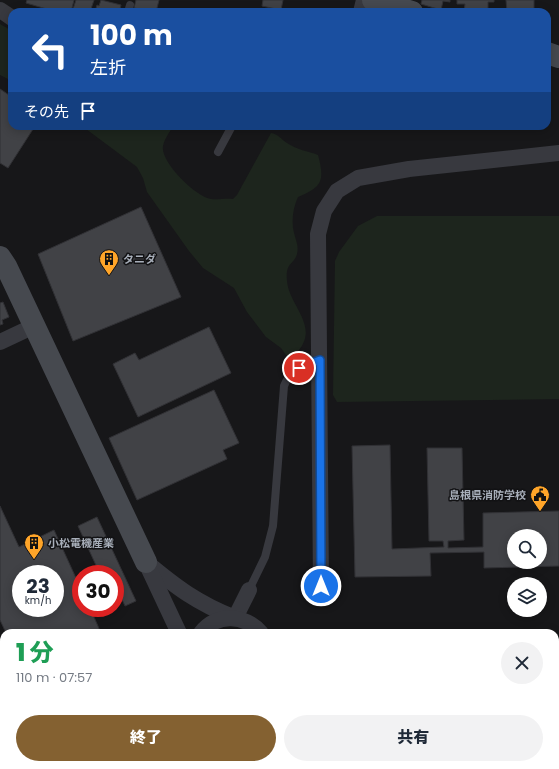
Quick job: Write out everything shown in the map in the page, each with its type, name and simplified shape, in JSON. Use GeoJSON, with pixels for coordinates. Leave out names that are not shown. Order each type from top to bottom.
{"type":"FeatureCollection","features":[{"type":"Feature","properties":{"kind":"street"},"geometry":{"type":"LineString","coordinates":[[373,0],[399,8]]}},
{"type":"Feature","properties":{"kind":"street"},"geometry":{"type":"LineString","coordinates":[[321,586],[318,234],[324,211],[337,191],[358,178],[409,169],[559,153]]}},
{"type":"Feature","properties":{"kind":"street"},"geometry":{"type":"LineString","coordinates":[[0,257],[177,629]]}},
{"type":"Feature","properties":{"kind":"street"},"geometry":{"type":"LineString","coordinates":[[0,342],[34,326]]}},
{"type":"Feature","properties":{"kind":"street"},"geometry":{"type":"LineString","coordinates":[[146,562],[198,602],[249,623],[256,629]]}},
{"type":"Feature","properties":{"kind":"street"},"geometry":{"type":"LineString","coordinates":[[234,618],[249,590]]}},
{"type":"Feature","properties":{"kind":"street"},"geometry":{"type":"LineString","coordinates":[[206,629],[216,621],[234,618]]}},
{"type":"Feature","properties":{"kind":"lane"},"geometry":{"type":"LineString","coordinates":[[218,152],[230,130]]}},
{"type":"Feature","properties":{"kind":"lane"},"geometry":{"type":"LineString","coordinates":[[249,590],[265,557],[273,526],[284,386],[287,379],[295,370],[306,364],[320,360]]}},
{"type":"Feature","properties":{"kind":"shaded area"},"geometry":{"type":"Polygon","coordinates":[[[0,24],[8,29],[8,79],[0,75],[0,24]]]}},
{"type":"Feature","properties":{"kind":"shaded area"},"geometry":{"type":"Polygon","coordinates":[[[87,130],[171,130],[163,146],[167,161],[188,186],[205,197],[211,199],[233,199],[237,195],[271,133],[295,147],[318,155],[321,171],[320,182],[312,190],[298,197],[293,215],[293,228],[298,251],[296,258],[288,267],[287,281],[289,291],[305,327],[305,337],[302,346],[293,356],[286,355],[281,348],[266,337],[247,312],[234,288],[203,268],[147,192],[143,178],[137,167],[87,130]]]}},
{"type":"Feature","properties":{"kind":"shaded area"},"geometry":{"type":"Polygon","coordinates":[[[377,216],[559,216],[559,399],[337,402],[333,395],[335,261],[339,252],[358,226],[377,216]]]}},
{"type":"Feature","properties":{"kind":"building"},"geometry":{"type":"Polygon","coordinates":[[[27,0],[74,0],[72,8],[43,8],[26,3],[27,0]]]}},
{"type":"Feature","properties":{"kind":"building"},"geometry":{"type":"Polygon","coordinates":[[[76,0],[94,0],[91,8],[73,8],[76,0]]]}},
{"type":"Feature","properties":{"kind":"building"},"geometry":{"type":"Polygon","coordinates":[[[101,0],[121,5],[120,8],[96,8],[97,5],[99,6],[101,0]]]}},
{"type":"Feature","properties":{"kind":"building"},"geometry":{"type":"Polygon","coordinates":[[[136,0],[159,0],[157,8],[134,8],[136,0]]]}},
{"type":"Feature","properties":{"kind":"building"},"geometry":{"type":"Polygon","coordinates":[[[263,0],[283,0],[281,8],[262,6],[263,0]]]}},
{"type":"Feature","properties":{"kind":"building"},"geometry":{"type":"Polygon","coordinates":[[[422,0],[450,0],[450,2],[443,1],[441,8],[434,8],[421,4],[422,0]]]}},
{"type":"Feature","properties":{"kind":"building"},"geometry":{"type":"Polygon","coordinates":[[[457,0],[494,0],[494,2],[488,2],[488,8],[464,8],[465,4],[457,4],[457,0]]]}},
{"type":"Feature","properties":{"kind":"building"},"geometry":{"type":"Polygon","coordinates":[[[506,0],[534,0],[534,8],[507,8],[506,0]]]}},
{"type":"Feature","properties":{"kind":"building"},"geometry":{"type":"Polygon","coordinates":[[[0,89],[8,94],[8,130],[32,130],[8,168],[0,163],[0,89]]]}},
{"type":"Feature","properties":{"kind":"building","name":"タニダ"},"geometry":{"type":"Polygon","coordinates":[[[141,207],[181,297],[73,341],[38,254],[141,207]]]}},
{"type":"Feature","properties":{"kind":"building"},"geometry":{"type":"Polygon","coordinates":[[[3,302],[9,317],[2,320],[3,324],[0,325],[0,303],[3,302]]]}},
{"type":"Feature","properties":{"kind":"building"},"geometry":{"type":"Polygon","coordinates":[[[209,327],[231,373],[138,417],[113,364],[135,353],[139,360],[209,327]]]}},
{"type":"Feature","properties":{"kind":"building"},"geometry":{"type":"Polygon","coordinates":[[[214,390],[239,443],[223,450],[227,459],[137,500],[109,438],[214,390]]]}},
{"type":"Feature","properties":{"kind":"building","name":"島根県消防学校"},"geometry":{"type":"Polygon","coordinates":[[[390,445],[392,549],[444,547],[443,541],[429,541],[427,448],[462,448],[464,540],[448,541],[448,548],[483,547],[483,513],[559,511],[559,566],[547,566],[547,529],[507,529],[507,567],[484,568],[484,552],[430,553],[431,576],[355,577],[352,446],[390,445]]]}},
{"type":"Feature","properties":{"kind":"building","name":"小松電機産業"},"geometry":{"type":"Polygon","coordinates":[[[0,506],[19,547],[54,530],[72,569],[72,617],[94,617],[99,629],[4,629],[0,620],[0,506]]]}},
{"type":"Feature","properties":{"kind":"building"},"geometry":{"type":"Polygon","coordinates":[[[97,517],[119,565],[96,565],[78,526],[97,517]]]}},
{"type":"Feature","properties":{"kind":"building"},"geometry":{"type":"Polygon","coordinates":[[[124,575],[136,601],[125,606],[124,604],[124,575]]]}},
{"type":"Feature","properties":{"kind":"place","name":"タニダ"},"geometry":{"type":"Point","coordinates":[109,276]}},
{"type":"Feature","properties":{"kind":"place","name":"島根県消防学校"},"geometry":{"type":"Point","coordinates":[540,512]}},
{"type":"Feature","properties":{"kind":"place","name":"小松電機産業"},"geometry":{"type":"Point","coordinates":[34,560]}},
{"type":"Feature","properties":{"kind":"route"},"geometry":{"type":"LineString","coordinates":[[299,368],[306,364],[320,360],[321,586]]}}]}
